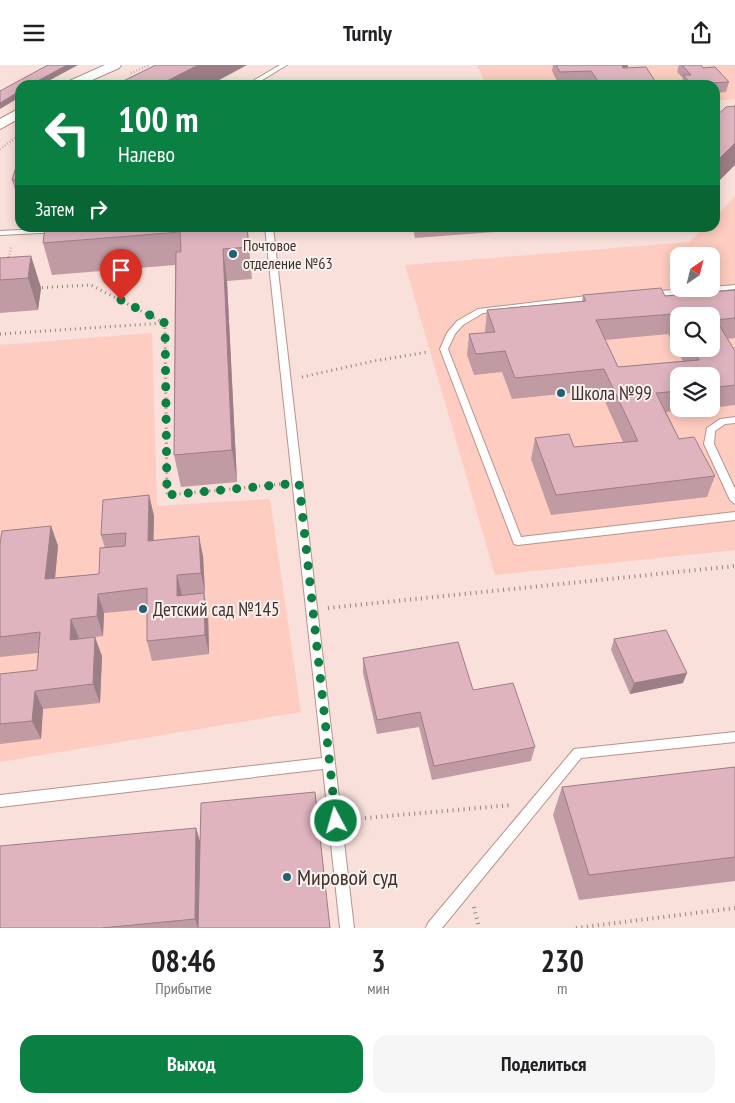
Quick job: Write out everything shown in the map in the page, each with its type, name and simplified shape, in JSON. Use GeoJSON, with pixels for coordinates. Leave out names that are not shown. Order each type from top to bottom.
{"type":"FeatureCollection","features":[{"type":"Feature","properties":{"kind":"street"},"geometry":{"type":"LineString","coordinates":[[82,80],[115,65]]}},
{"type":"Feature","properties":{"kind":"street"},"geometry":{"type":"LineString","coordinates":[[0,125],[15,115]]}},
{"type":"Feature","properties":{"kind":"lane"},"geometry":{"type":"LineString","coordinates":[[258,80],[284,65]]}},
{"type":"Feature","properties":{"kind":"lane"},"geometry":{"type":"LineString","coordinates":[[0,233],[32,232]]}},
{"type":"Feature","properties":{"kind":"lane"},"geometry":{"type":"LineString","coordinates":[[270,232],[288,380],[348,928]]}},
{"type":"Feature","properties":{"kind":"lane"},"geometry":{"type":"LineString","coordinates":[[720,288],[735,287]]}},
{"type":"Feature","properties":{"kind":"lane"},"geometry":{"type":"LineString","coordinates":[[645,294],[670,292]]}},
{"type":"Feature","properties":{"kind":"lane"},"geometry":{"type":"LineString","coordinates":[[607,297],[481,311],[460,323],[451,333],[444,349],[518,541],[735,516]]}},
{"type":"Feature","properties":{"kind":"lane"},"geometry":{"type":"LineString","coordinates":[[735,420],[724,421],[710,430],[709,444],[735,499]]}},
{"type":"Feature","properties":{"kind":"lane"},"geometry":{"type":"LineString","coordinates":[[433,928],[578,753],[735,737]]}},
{"type":"Feature","properties":{"kind":"lane"},"geometry":{"type":"LineString","coordinates":[[0,801],[330,763]]}},
{"type":"Feature","properties":{"kind":"path"},"geometry":{"type":"LineString","coordinates":[[0,149],[15,138]]}},
{"type":"Feature","properties":{"kind":"path"},"geometry":{"type":"LineString","coordinates":[[8,261],[14,233]]}},
{"type":"Feature","properties":{"kind":"path"},"geometry":{"type":"LineString","coordinates":[[28,288],[92,285],[165,323]]}},
{"type":"Feature","properties":{"kind":"path"},"geometry":{"type":"LineString","coordinates":[[0,334],[165,323]]}},
{"type":"Feature","properties":{"kind":"path"},"geometry":{"type":"LineString","coordinates":[[165,323],[167,495],[299,483]]}},
{"type":"Feature","properties":{"kind":"path"},"geometry":{"type":"LineString","coordinates":[[288,380],[374,361],[444,349]]}},
{"type":"Feature","properties":{"kind":"path"},"geometry":{"type":"LineString","coordinates":[[313,610],[735,566]]}},
{"type":"Feature","properties":{"kind":"path"},"geometry":{"type":"LineString","coordinates":[[336,821],[537,802]]}},
{"type":"Feature","properties":{"kind":"path"},"geometry":{"type":"LineString","coordinates":[[576,928],[735,908]]}},
{"type":"Feature","properties":{"kind":"shaded area"},"geometry":{"type":"Polygon","coordinates":[[[477,65],[735,65],[735,99],[720,100],[720,80],[484,80],[477,65]]]}},
{"type":"Feature","properties":{"kind":"shaded area","name":"Школа №99"},"geometry":{"type":"Polygon","coordinates":[[[735,196],[735,550],[495,575],[405,265],[689,242],[700,232],[720,232],[720,212],[735,196]]]}},
{"type":"Feature","properties":{"kind":"shaded area","name":"Детский сад №145"},"geometry":{"type":"Polygon","coordinates":[[[152,333],[157,506],[270,499],[301,712],[0,762],[0,345],[152,333]]]}},
{"type":"Feature","properties":{"kind":"building"},"geometry":{"type":"Polygon","coordinates":[[[48,65],[67,65],[39,80],[20,80],[48,65]]]}},
{"type":"Feature","properties":{"kind":"building"},"geometry":{"type":"Polygon","coordinates":[[[156,65],[198,65],[169,80],[125,80],[156,65]]]}},
{"type":"Feature","properties":{"kind":"building"},"geometry":{"type":"Polygon","coordinates":[[[556,65],[627,65],[622,66],[623,68],[646,67],[654,80],[597,80],[591,71],[560,72],[556,65]]]}},
{"type":"Feature","properties":{"kind":"building"},"geometry":{"type":"Polygon","coordinates":[[[682,65],[701,65],[703,68],[715,67],[729,82],[720,82],[720,80],[687,80],[683,75],[691,75],[682,65]]]}},
{"type":"Feature","properties":{"kind":"building"},"geometry":{"type":"Polygon","coordinates":[[[15,83],[15,94],[0,103],[0,91],[15,83]]]}},
{"type":"Feature","properties":{"kind":"building"},"geometry":{"type":"Polygon","coordinates":[[[735,106],[735,143],[720,158],[720,112],[726,107],[735,106]]]}},
{"type":"Feature","properties":{"kind":"building"},"geometry":{"type":"Polygon","coordinates":[[[44,232],[180,232],[43,243],[44,232]]]}},
{"type":"Feature","properties":{"kind":"building"},"geometry":{"type":"Polygon","coordinates":[[[180,232],[248,232],[249,247],[223,249],[232,450],[174,455],[176,252],[181,252],[180,232]]]}},
{"type":"Feature","properties":{"kind":"building"},"geometry":{"type":"Polygon","coordinates":[[[31,256],[28,278],[0,280],[0,258],[31,256]]]}},
{"type":"Feature","properties":{"kind":"building"},"geometry":{"type":"Polygon","coordinates":[[[661,288],[665,296],[670,297],[720,297],[720,291],[735,290],[735,318],[720,320],[720,307],[670,307],[670,314],[596,320],[618,367],[699,360],[697,357],[720,357],[720,327],[735,351],[735,385],[720,387],[720,367],[670,367],[670,392],[656,393],[679,439],[694,437],[715,476],[556,495],[535,438],[569,434],[574,447],[638,441],[604,369],[515,378],[505,351],[476,354],[469,334],[495,332],[487,310],[586,301],[583,295],[661,288]]]}},
{"type":"Feature","properties":{"kind":"building"},"geometry":{"type":"Polygon","coordinates":[[[149,495],[148,541],[199,536],[201,573],[177,575],[177,596],[204,593],[205,635],[147,641],[147,588],[98,594],[97,616],[71,619],[70,640],[95,637],[93,684],[35,691],[32,721],[0,724],[0,674],[37,670],[40,632],[0,637],[0,544],[2,531],[51,526],[45,579],[99,574],[100,548],[125,546],[126,533],[101,535],[103,500],[149,495]]]}},
{"type":"Feature","properties":{"kind":"building"},"geometry":{"type":"Polygon","coordinates":[[[666,630],[687,673],[634,683],[614,639],[666,630]]]}},
{"type":"Feature","properties":{"kind":"building"},"geometry":{"type":"Polygon","coordinates":[[[458,642],[473,690],[513,683],[535,747],[434,766],[420,712],[377,720],[363,658],[458,642]]]}},
{"type":"Feature","properties":{"kind":"building"},"geometry":{"type":"Polygon","coordinates":[[[735,767],[735,857],[589,875],[562,787],[735,767]]]}},
{"type":"Feature","properties":{"kind":"building"},"geometry":{"type":"Polygon","coordinates":[[[315,792],[330,928],[198,928],[201,803],[315,792]]]}},
{"type":"Feature","properties":{"kind":"building"},"geometry":{"type":"Polygon","coordinates":[[[196,828],[195,919],[101,928],[0,928],[0,846],[196,828]]]}},
{"type":"Feature","properties":{"kind":"place","name":"Почтовое отделение №63"},"geometry":{"type":"Point","coordinates":[233,254]}},
{"type":"Feature","properties":{"kind":"place","name":"Школа №99"},"geometry":{"type":"Point","coordinates":[561,393]}},
{"type":"Feature","properties":{"kind":"place","name":"Детский сад №145"},"geometry":{"type":"Point","coordinates":[143,609]}},
{"type":"Feature","properties":{"kind":"place","name":"Мировой суд"},"geometry":{"type":"Point","coordinates":[287,877]}},
{"type":"Feature","properties":{"kind":"route"},"geometry":{"type":"LineString","coordinates":[[121,300],[165,323],[167,495],[299,483],[336,821]]}}]}
